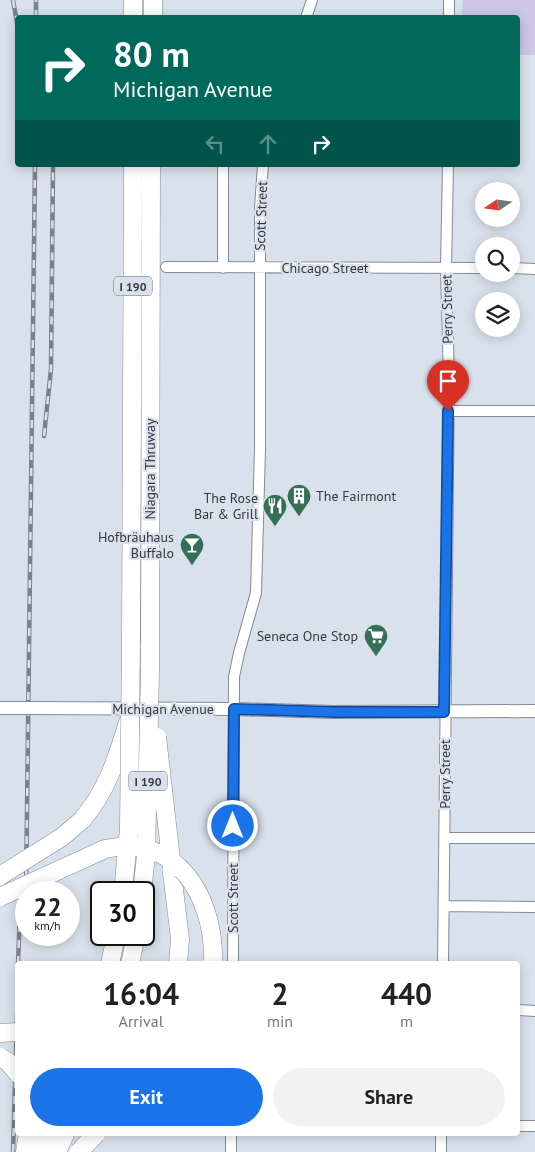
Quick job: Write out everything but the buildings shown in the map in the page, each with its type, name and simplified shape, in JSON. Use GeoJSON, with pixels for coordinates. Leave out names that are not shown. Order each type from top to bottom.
{"type":"FeatureCollection","features":[{"type":"Feature","properties":{"kind":"highway"},"geometry":{"type":"LineString","coordinates":[[133,15],[134,0]]}},
{"type":"Feature","properties":{"kind":"highway"},"geometry":{"type":"LineString","coordinates":[[152,15],[153,0]]}},
{"type":"Feature","properties":{"kind":"highway","name":"Niagara Thruway"},"geometry":{"type":"LineString","coordinates":[[124,881],[129,828],[133,167]]}},
{"type":"Feature","properties":{"kind":"highway","name":"Niagara Thruway"},"geometry":{"type":"LineString","coordinates":[[143,881],[146,856],[150,670],[152,167]]}},
{"type":"Feature","properties":{"kind":"highway"},"geometry":{"type":"LineString","coordinates":[[150,670],[180,939],[178,961]]}},
{"type":"Feature","properties":{"kind":"highway"},"geometry":{"type":"LineString","coordinates":[[0,876],[62,837],[82,820],[93,807],[111,774],[130,716]]}},
{"type":"Feature","properties":{"kind":"highway"},"geometry":{"type":"LineString","coordinates":[[0,897],[114,847],[136,847],[152,851],[172,861],[182,869],[202,898],[209,917],[213,942],[212,961]]}},
{"type":"Feature","properties":{"kind":"highway"},"geometry":{"type":"LineString","coordinates":[[166,961],[172,922],[172,872]]}},
{"type":"Feature","properties":{"kind":"highway"},"geometry":{"type":"LineString","coordinates":[[111,961],[114,946]]}},
{"type":"Feature","properties":{"kind":"highway"},"geometry":{"type":"LineString","coordinates":[[131,961],[134,946]]}},
{"type":"Feature","properties":{"kind":"highway"},"geometry":{"type":"LineString","coordinates":[[0,1033],[15,1032]]}},
{"type":"Feature","properties":{"kind":"highway"},"geometry":{"type":"LineString","coordinates":[[0,1057],[8,1062],[15,1070]]}},
{"type":"Feature","properties":{"kind":"highway"},"geometry":{"type":"LineString","coordinates":[[25,1152],[28,1136]]}},
{"type":"Feature","properties":{"kind":"highway"},"geometry":{"type":"LineString","coordinates":[[38,1152],[45,1136]]}},
{"type":"Feature","properties":{"kind":"highway"},"geometry":{"type":"LineString","coordinates":[[57,1152],[64,1136]]}},
{"type":"Feature","properties":{"kind":"highway"},"geometry":{"type":"LineString","coordinates":[[80,1152],[87,1136]]}},
{"type":"Feature","properties":{"kind":"highway"},"geometry":{"type":"LineString","coordinates":[[80,1152],[94,1136]]}},
{"type":"Feature","properties":{"kind":"street"},"geometry":{"type":"LineString","coordinates":[[307,15],[312,0]]}},
{"type":"Feature","properties":{"kind":"street"},"geometry":{"type":"LineString","coordinates":[[449,0],[449,15]]}},
{"type":"Feature","properties":{"kind":"street"},"geometry":{"type":"LineString","coordinates":[[223,167],[223,268]]}},
{"type":"Feature","properties":{"kind":"street","name":"Scott Street"},"geometry":{"type":"LineString","coordinates":[[232,961],[234,677],[256,593],[260,448],[260,208],[264,167]]}},
{"type":"Feature","properties":{"kind":"street","name":"Perry Street"},"geometry":{"type":"LineString","coordinates":[[443,961],[448,411],[446,268],[448,167]]}},
{"type":"Feature","properties":{"kind":"street","name":"Chicago Street"},"geometry":{"type":"LineString","coordinates":[[166,267],[475,268]]}},
{"type":"Feature","properties":{"kind":"street"},"geometry":{"type":"LineString","coordinates":[[520,268],[535,269]]}},
{"type":"Feature","properties":{"kind":"street"},"geometry":{"type":"LineString","coordinates":[[448,411],[535,411]]}},
{"type":"Feature","properties":{"kind":"street","name":"Michigan Avenue"},"geometry":{"type":"LineString","coordinates":[[0,708],[234,709],[334,712],[535,711]]}},
{"type":"Feature","properties":{"kind":"street"},"geometry":{"type":"LineString","coordinates":[[445,838],[535,838]]}},
{"type":"Feature","properties":{"kind":"street"},"geometry":{"type":"LineString","coordinates":[[444,906],[535,907]]}},
{"type":"Feature","properties":{"kind":"street"},"geometry":{"type":"LineString","coordinates":[[520,1010],[535,1011]]}},
{"type":"Feature","properties":{"kind":"street"},"geometry":{"type":"LineString","coordinates":[[520,1126],[535,1126]]}},
{"type":"Feature","properties":{"kind":"street"},"geometry":{"type":"LineString","coordinates":[[231,1136],[231,1152]]}},
{"type":"Feature","properties":{"kind":"street"},"geometry":{"type":"LineString","coordinates":[[441,1136],[441,1152]]}},
{"type":"Feature","properties":{"kind":"shaded area"},"geometry":{"type":"Polygon","coordinates":[[[463,0],[535,0],[535,55],[520,55],[520,15],[462,15],[463,0]]]}},
{"type":"Feature","properties":{"kind":"railway"},"geometry":{"type":"LineString","coordinates":[[13,0],[16,15]]}},
{"type":"Feature","properties":{"kind":"railway"},"geometry":{"type":"LineString","coordinates":[[36,0],[36,15]]}},
{"type":"Feature","properties":{"kind":"railway"},"geometry":{"type":"LineString","coordinates":[[26,881],[35,167]]}},
{"type":"Feature","properties":{"kind":"railway"},"geometry":{"type":"LineString","coordinates":[[44,436],[51,369],[53,167]]}},
{"type":"Feature","properties":{"kind":"railway"},"geometry":{"type":"LineString","coordinates":[[18,961],[19,946]]}},
{"type":"Feature","properties":{"kind":"railway"},"geometry":{"type":"LineString","coordinates":[[13,1152],[15,1085]]}},
{"type":"Feature","properties":{"kind":"place","name":"The Fairmont"},"geometry":{"type":"Point","coordinates":[299,517]}},
{"type":"Feature","properties":{"kind":"place","name":"The Rose Bar & Grill"},"geometry":{"type":"Point","coordinates":[275,527]}},
{"type":"Feature","properties":{"kind":"place","name":"Hofbräuhaus Buffalo"},"geometry":{"type":"Point","coordinates":[192,566]}},
{"type":"Feature","properties":{"kind":"place","name":"Seneca One Stop"},"geometry":{"type":"Point","coordinates":[376,657]}},
{"type":"Feature","properties":{"kind":"route"},"geometry":{"type":"LineString","coordinates":[[233,826],[234,709],[334,712],[444,712],[448,411]]}}]}
